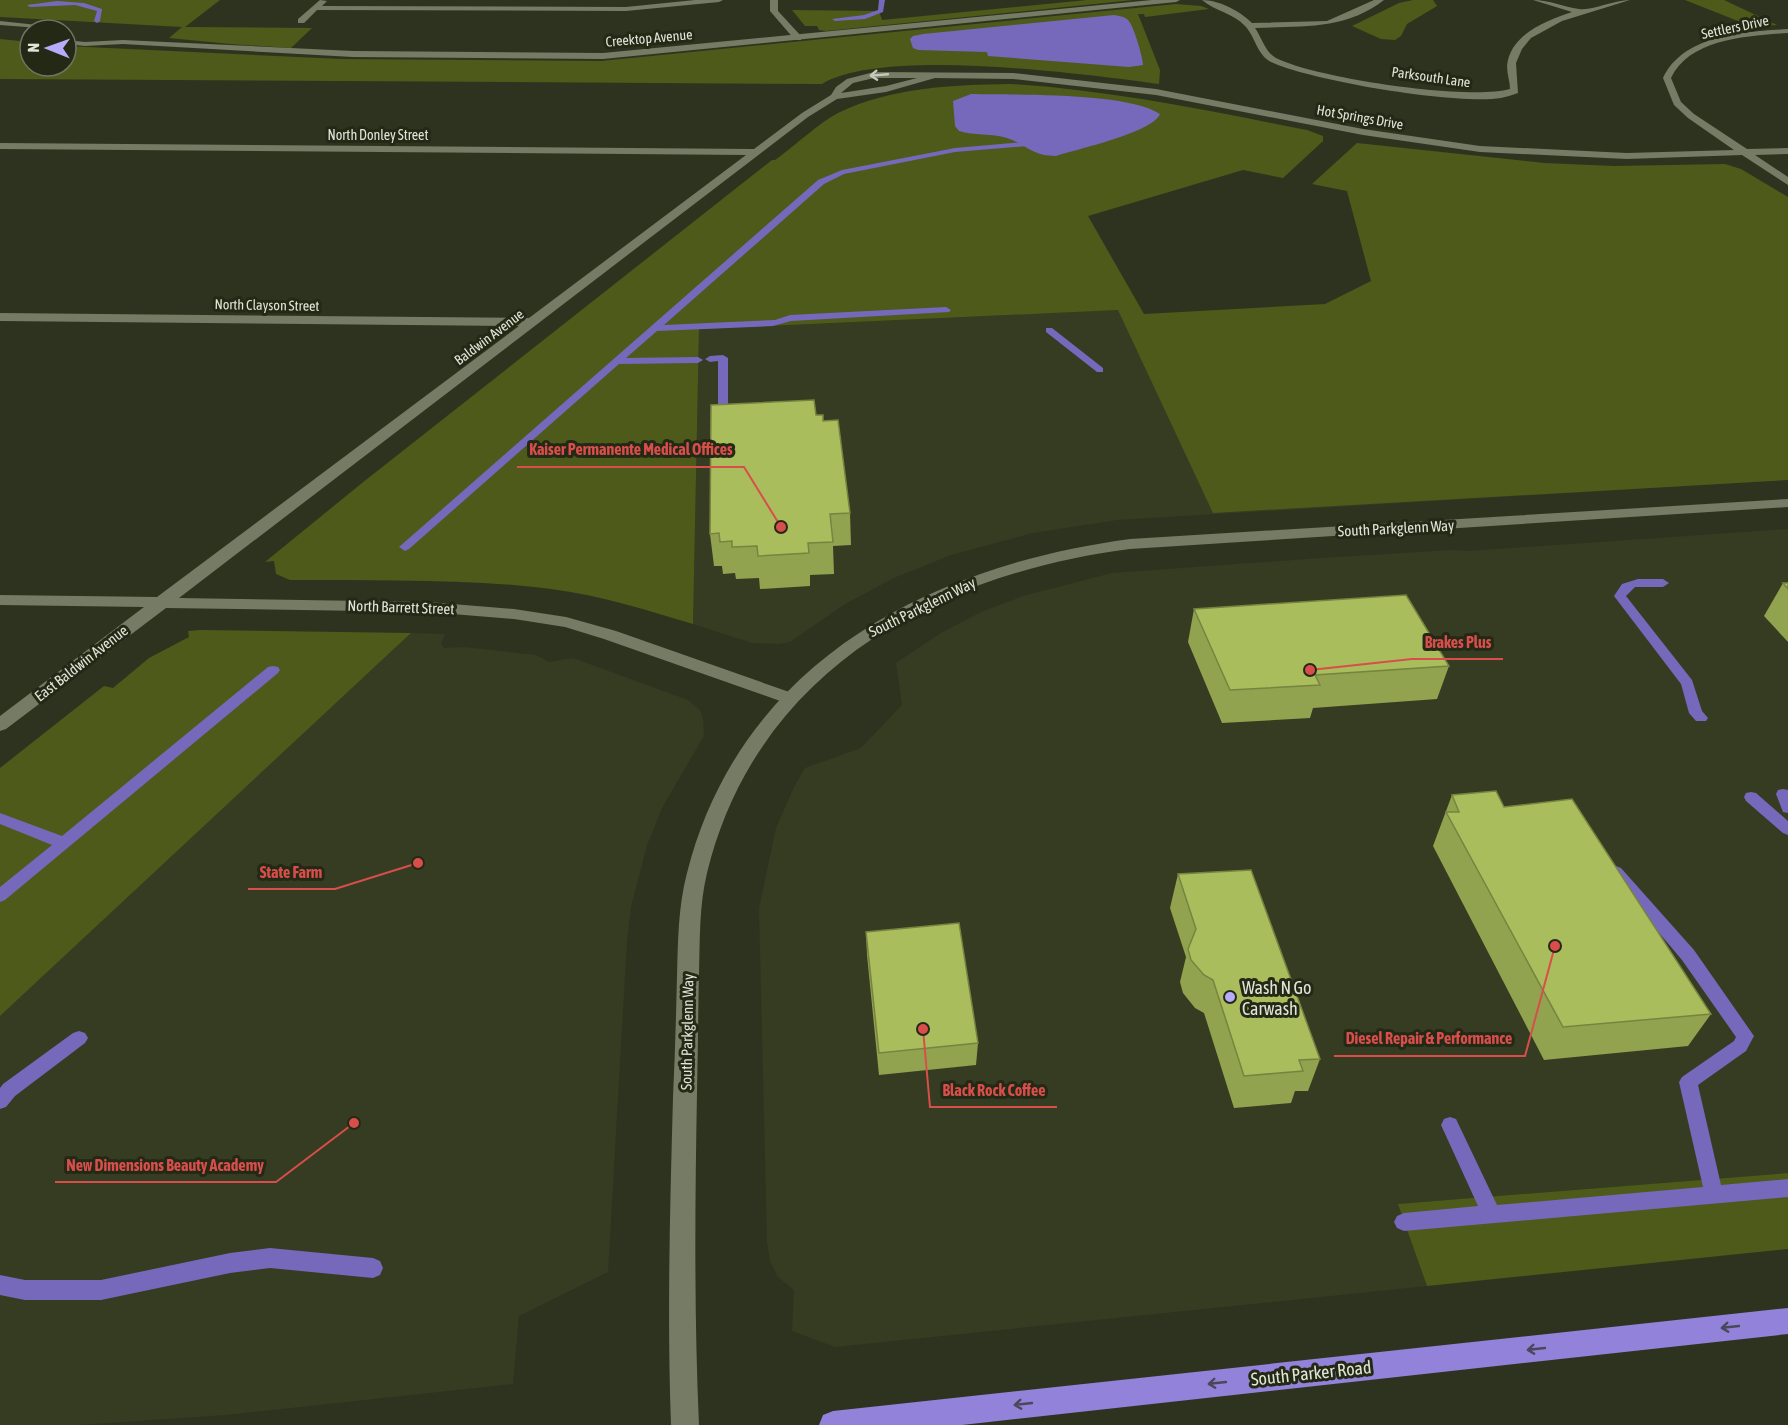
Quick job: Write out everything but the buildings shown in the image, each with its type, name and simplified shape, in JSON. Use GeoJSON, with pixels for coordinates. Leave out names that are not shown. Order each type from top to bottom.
{"type":"FeatureCollection","features":[{"type":"Feature","properties":{"kind":"highway","name":"South Parker Road"},"geometry":{"type":"LineString","coordinates":[[833,1425],[1788,1321]]}},
{"type":"Feature","properties":{"kind":"street"},"geometry":{"type":"LineString","coordinates":[[301,21],[324,0]]}},
{"type":"Feature","properties":{"kind":"street"},"geometry":{"type":"LineString","coordinates":[[315,8],[626,9],[719,0]]}},
{"type":"Feature","properties":{"kind":"street"},"geometry":{"type":"LineString","coordinates":[[774,0],[774,11],[798,38]]}},
{"type":"Feature","properties":{"kind":"street","name":"Creektop Avenue"},"geometry":{"type":"LineString","coordinates":[[78,43],[123,42],[347,54],[566,57],[639,54],[1176,0]]}},
{"type":"Feature","properties":{"kind":"street","name":"Parksouth Lane"},"geometry":{"type":"LineString","coordinates":[[1206,0],[1244,20],[1268,56],[1291,66],[1470,97],[1496,97],[1515,91],[1512,76],[1513,60],[1526,40],[1543,27],[1580,12],[1626,0]]}},
{"type":"Feature","properties":{"kind":"street"},"geometry":{"type":"LineString","coordinates":[[1250,26],[1328,23],[1380,0]]}},
{"type":"Feature","properties":{"kind":"street"},"geometry":{"type":"LineString","coordinates":[[1537,0],[1580,12]]}},
{"type":"Feature","properties":{"kind":"street"},"geometry":{"type":"LineString","coordinates":[[0,23],[18,25]]}},
{"type":"Feature","properties":{"kind":"street","name":"Settlers Drive"},"geometry":{"type":"LineString","coordinates":[[1743,152],[1700,124],[1677,103],[1667,83],[1668,72],[1682,57],[1699,48],[1738,37],[1788,31]]}},
{"type":"Feature","properties":{"kind":"street","name":"Creektop Avenue"},"geometry":{"type":"LineString","coordinates":[[100,34],[111,35],[123,42]]}},
{"type":"Feature","properties":{"kind":"street","name":"Hot Springs Drive"},"geometry":{"type":"LineString","coordinates":[[834,97],[842,86],[863,77],[908,74],[931,77],[1013,76],[1120,87],[1185,97],[1363,132],[1480,149],[1616,156],[1788,151]]}},
{"type":"Feature","properties":{"kind":"street","name":"Hot Springs Drive"},"geometry":{"type":"LineString","coordinates":[[834,97],[886,89],[931,77]]}},
{"type":"Feature","properties":{"kind":"street","name":"Baldwin Avenue"},"geometry":{"type":"LineString","coordinates":[[162,601],[805,115],[834,97]]}},
{"type":"Feature","properties":{"kind":"street","name":"North Donley Street"},"geometry":{"type":"LineString","coordinates":[[0,146],[756,152]]}},
{"type":"Feature","properties":{"kind":"street"},"geometry":{"type":"LineString","coordinates":[[1743,152],[1788,182]]}},
{"type":"Feature","properties":{"kind":"street","name":"North Clayson Street"},"geometry":{"type":"LineString","coordinates":[[0,317],[533,322]]}},
{"type":"Feature","properties":{"kind":"street","name":"South Parkglenn Way"},"geometry":{"type":"LineString","coordinates":[[685,1425],[681,1275],[689,953],[697,875],[710,829],[729,786],[753,744],[789,698],[842,650],[905,612],[1003,570],[1086,549],[1140,543],[1788,503]]}},
{"type":"Feature","properties":{"kind":"street","name":"North Barrett Street"},"geometry":{"type":"LineString","coordinates":[[0,600],[428,607],[542,618],[610,634],[789,698]]}},
{"type":"Feature","properties":{"kind":"street","name":"East Baldwin Avenue"},"geometry":{"type":"LineString","coordinates":[[0,725],[162,601]]}},
{"type":"Feature","properties":{"kind":"shaded area"},"geometry":{"type":"Polygon","coordinates":[[[1114,15],[1125,18],[1130,23],[1138,42],[1143,65],[1129,67],[988,56],[987,52],[918,50],[913,48],[910,39],[923,34],[1114,15]]]}},
{"type":"Feature","properties":{"kind":"shaded area"},"geometry":{"type":"Polygon","coordinates":[[[971,94],[1097,98],[1144,107],[1160,114],[1154,121],[1129,134],[1056,156],[1048,156],[1007,138],[959,131],[955,126],[953,101],[971,94]]]}},
{"type":"Feature","properties":{"kind":"shaded area"},"geometry":{"type":"Polygon","coordinates":[[[1140,309],[1144,314],[1788,480],[1117,520],[1033,533],[951,555],[896,577],[845,604],[790,642],[752,643],[693,624],[699,329],[1140,309]]]}},
{"type":"Feature","properties":{"kind":"shaded area"},"geometry":{"type":"Polygon","coordinates":[[[1788,529],[1788,1173],[1399,1204],[1427,1286],[835,1347],[792,1331],[794,1290],[778,1277],[770,1261],[767,1242],[759,908],[776,828],[794,787],[805,768],[861,748],[902,705],[896,663],[941,633],[981,612],[1023,596],[1112,573],[1788,529]]]}},
{"type":"Feature","properties":{"kind":"shaded area"},"geometry":{"type":"Polygon","coordinates":[[[411,633],[445,634],[441,644],[444,648],[464,647],[536,655],[549,662],[573,658],[688,700],[700,710],[703,718],[704,736],[663,806],[647,845],[631,907],[627,941],[608,1272],[519,1316],[513,1384],[225,1415],[79,1425],[0,1425],[0,1016],[411,633]]]}},
{"type":"Feature","properties":{"kind":"green space"},"geometry":{"type":"Polygon","coordinates":[[[0,0],[220,0],[185,27],[312,28],[291,48],[169,38],[182,27],[78,21],[78,18],[0,17],[0,0]]]}},
{"type":"Feature","properties":{"kind":"green space"},"geometry":{"type":"Polygon","coordinates":[[[1087,0],[1134,0],[826,31],[819,30],[817,26],[805,26],[792,10],[879,11],[882,20],[1087,0]]]}},
{"type":"Feature","properties":{"kind":"green space"},"geometry":{"type":"Polygon","coordinates":[[[1433,0],[1437,6],[1407,24],[1401,36],[1395,40],[1381,39],[1352,26],[1399,3],[1433,0]]]}},
{"type":"Feature","properties":{"kind":"green space"},"geometry":{"type":"Polygon","coordinates":[[[1685,0],[1724,0],[1777,25],[1753,27],[1685,0]]]}},
{"type":"Feature","properties":{"kind":"green space"},"geometry":{"type":"Polygon","coordinates":[[[1176,4],[1209,9],[1145,17],[1144,14],[1138,14],[1160,70],[1159,84],[1036,70],[936,65],[890,67],[851,73],[822,84],[0,79],[0,39],[18,41],[18,78],[78,78],[78,47],[341,59],[601,61],[1176,4]]]}},
{"type":"Feature","properties":{"kind":"green space"},"geometry":{"type":"Polygon","coordinates":[[[1010,84],[1085,91],[1160,102],[1307,130],[1323,136],[1323,141],[1283,178],[1243,170],[1088,216],[1144,314],[1325,304],[1371,281],[1347,191],[1312,184],[1357,143],[1544,163],[1614,166],[1725,164],[1741,169],[1788,197],[1788,480],[1213,513],[1118,310],[699,329],[693,624],[605,599],[551,589],[454,582],[290,580],[276,574],[274,561],[265,562],[772,160],[830,118],[858,104],[922,89],[1010,84]]]}},
{"type":"Feature","properties":{"kind":"green space"},"geometry":{"type":"Polygon","coordinates":[[[188,631],[411,633],[0,1016],[0,768],[104,686],[113,688],[149,658],[189,637],[188,631]]]}},
{"type":"Feature","properties":{"kind":"green space"},"geometry":{"type":"Polygon","coordinates":[[[1788,1173],[1788,1249],[1427,1286],[1398,1204],[1788,1173]]]}},
{"type":"Feature","properties":{"kind":"waterway"},"geometry":{"type":"LineString","coordinates":[[835,19],[865,17],[881,11],[882,0]]}},
{"type":"Feature","properties":{"kind":"waterway"},"geometry":{"type":"LineString","coordinates":[[30,5],[66,3],[93,7],[100,10],[97,21]]}},
{"type":"Feature","properties":{"kind":"waterway"},"geometry":{"type":"LineString","coordinates":[[405,547],[821,182],[842,172],[955,150],[1037,143]]}},
{"type":"Feature","properties":{"kind":"waterway"},"geometry":{"type":"LineString","coordinates":[[775,322],[790,318],[946,310]]}},
{"type":"Feature","properties":{"kind":"waterway"},"geometry":{"type":"LineString","coordinates":[[657,328],[775,322]]}},
{"type":"Feature","properties":{"kind":"waterway"},"geometry":{"type":"LineString","coordinates":[[775,322],[782,322]]}},
{"type":"Feature","properties":{"kind":"waterway"},"geometry":{"type":"LineString","coordinates":[[1049,330],[1100,370]]}},
{"type":"Feature","properties":{"kind":"waterway"},"geometry":{"type":"LineString","coordinates":[[710,359],[723,358],[723,406],[726,409],[737,410]]}},
{"type":"Feature","properties":{"kind":"waterway"},"geometry":{"type":"LineString","coordinates":[[618,361],[698,360]]}},
{"type":"Feature","properties":{"kind":"waterway"},"geometry":{"type":"LineString","coordinates":[[1663,583],[1632,584],[1627,586],[1620,596],[1687,683],[1696,713],[1701,718]]}},
{"type":"Feature","properties":{"kind":"waterway"},"geometry":{"type":"LineString","coordinates":[[0,896],[273,670]]}},
{"type":"Feature","properties":{"kind":"waterway"},"geometry":{"type":"LineString","coordinates":[[1783,794],[1788,808]]}},
{"type":"Feature","properties":{"kind":"waterway"},"geometry":{"type":"LineString","coordinates":[[1751,797],[1788,829]]}},
{"type":"Feature","properties":{"kind":"waterway"},"geometry":{"type":"LineString","coordinates":[[0,818],[63,843]]}},
{"type":"Feature","properties":{"kind":"waterway"},"geometry":{"type":"LineString","coordinates":[[1616,872],[1688,955],[1745,1036],[1740,1046],[1688,1082],[1714,1194]]}},
{"type":"Feature","properties":{"kind":"waterway"},"geometry":{"type":"LineString","coordinates":[[0,1101],[9,1090],[79,1038]]}},
{"type":"Feature","properties":{"kind":"waterway"},"geometry":{"type":"LineString","coordinates":[[1450,1125],[1491,1213]]}},
{"type":"Feature","properties":{"kind":"waterway"},"geometry":{"type":"LineString","coordinates":[[1404,1222],[1788,1188]]}},
{"type":"Feature","properties":{"kind":"waterway"},"geometry":{"type":"LineString","coordinates":[[0,1285],[25,1290],[101,1290],[230,1263],[270,1258],[373,1268]]}},
{"type":"Feature","properties":{"kind":"place","name":"Kaiser Permanente Medical Offices"},"geometry":{"type":"Point","coordinates":[781,527]}},
{"type":"Feature","properties":{"kind":"place","name":"Brakes Plus"},"geometry":{"type":"Point","coordinates":[1310,670]}},
{"type":"Feature","properties":{"kind":"place","name":"State Farm"},"geometry":{"type":"Point","coordinates":[418,863]}},
{"type":"Feature","properties":{"kind":"place","name":"Diesel Repair & Performance"},"geometry":{"type":"Point","coordinates":[1555,946]}},
{"type":"Feature","properties":{"kind":"place","name":"Wash N Go Carwash"},"geometry":{"type":"Point","coordinates":[1230,997]}},
{"type":"Feature","properties":{"kind":"place","name":"Black Rock Coffee"},"geometry":{"type":"Point","coordinates":[923,1029]}},
{"type":"Feature","properties":{"kind":"place","name":"New Dimensions Beauty Academy"},"geometry":{"type":"Point","coordinates":[354,1123]}}]}
